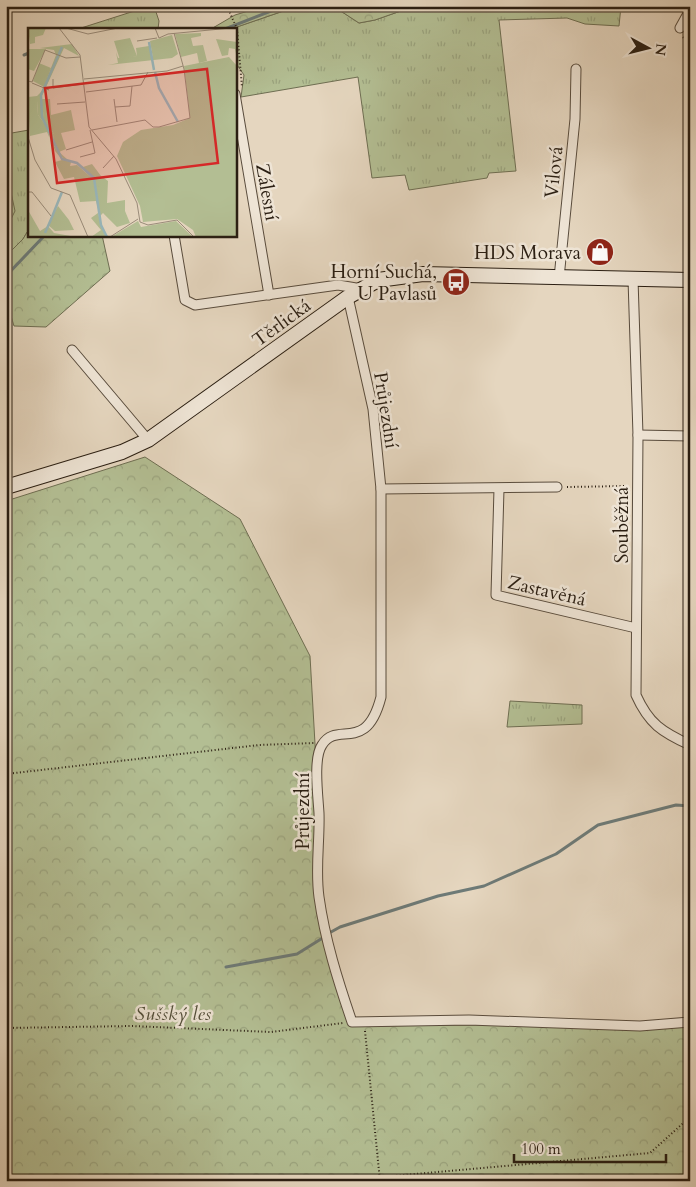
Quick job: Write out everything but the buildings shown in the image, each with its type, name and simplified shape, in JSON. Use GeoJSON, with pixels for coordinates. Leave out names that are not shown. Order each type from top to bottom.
{"type":"FeatureCollection","features":[{"type":"Feature","properties":{"kind":"main road","name":"Těrlická"},"geometry":{"type":"LineString","coordinates":[[6,487],[122,452],[148,440],[348,296],[378,280],[423,274],[690,280]]}},
{"type":"Feature","properties":{"kind":"street"},"geometry":{"type":"LineString","coordinates":[[680,28],[690,10]]}},
{"type":"Feature","properties":{"kind":"street","name":"Vilová"},"geometry":{"type":"LineString","coordinates":[[559,278],[575,119],[576,69]]}},
{"type":"Feature","properties":{"kind":"street","name":"Zálesní"},"geometry":{"type":"LineString","coordinates":[[236,100],[269,295]]}},
{"type":"Feature","properties":{"kind":"street"},"geometry":{"type":"LineString","coordinates":[[174,236],[185,300],[195,305],[338,285],[362,289]]}},
{"type":"Feature","properties":{"kind":"street","name":"Souběžná"},"geometry":{"type":"LineString","coordinates":[[633,279],[638,436],[636,695],[645,716],[665,734],[690,744]]}},
{"type":"Feature","properties":{"kind":"street","name":"Průjezdní"},"geometry":{"type":"LineString","coordinates":[[348,296],[373,409],[382,489],[379,702],[367,727],[355,733],[329,738],[322,745],[318,788],[319,895],[327,943],[352,1022]]}},
{"type":"Feature","properties":{"kind":"street"},"geometry":{"type":"LineString","coordinates":[[72,350],[148,440]]}},
{"type":"Feature","properties":{"kind":"street"},"geometry":{"type":"LineString","coordinates":[[638,436],[690,436]]}},
{"type":"Feature","properties":{"kind":"street"},"geometry":{"type":"LineString","coordinates":[[382,489],[557,487]]}},
{"type":"Feature","properties":{"kind":"street","name":"Zastavěná"},"geometry":{"type":"LineString","coordinates":[[499,488],[496,595],[636,628]]}},
{"type":"Feature","properties":{"kind":"street"},"geometry":{"type":"LineString","coordinates":[[352,1022],[469,1020],[640,1026],[690,1022]]}},
{"type":"Feature","properties":{"kind":"path"},"geometry":{"type":"LineString","coordinates":[[227,6],[237,29],[242,93],[236,94]]}},
{"type":"Feature","properties":{"kind":"path"},"geometry":{"type":"LineString","coordinates":[[680,28],[684,39],[689,44],[690,50]]}},
{"type":"Feature","properties":{"kind":"path"},"geometry":{"type":"LineString","coordinates":[[557,487],[637,486]]}},
{"type":"Feature","properties":{"kind":"path"},"geometry":{"type":"LineString","coordinates":[[6,774],[260,745],[310,741],[322,745]]}},
{"type":"Feature","properties":{"kind":"path"},"geometry":{"type":"LineString","coordinates":[[364,1021],[380,1181]]}},
{"type":"Feature","properties":{"kind":"path"},"geometry":{"type":"LineString","coordinates":[[6,1028],[132,1026],[271,1032],[352,1022]]}},
{"type":"Feature","properties":{"kind":"path"},"geometry":{"type":"LineString","coordinates":[[338,1181],[650,1154],[690,1117]]}},
{"type":"Feature","properties":{"kind":"green space"},"geometry":{"type":"Polygon","coordinates":[[[150,6],[154,6],[159,21],[158,28],[81,28],[150,6]]]}},
{"type":"Feature","properties":{"kind":"green space"},"geometry":{"type":"Polygon","coordinates":[[[265,6],[298,6],[234,28],[213,28],[235,15],[265,6]]]}},
{"type":"Feature","properties":{"kind":"green space"},"geometry":{"type":"Polygon","coordinates":[[[298,6],[333,6],[359,23],[375,20],[415,6],[621,6],[619,26],[585,24],[567,18],[499,20],[516,171],[489,173],[487,178],[409,190],[405,175],[372,178],[358,77],[241,97],[244,75],[236,63],[236,28],[234,28],[298,6]]]}},
{"type":"Feature","properties":{"kind":"green space"},"geometry":{"type":"Polygon","coordinates":[[[333,6],[415,6],[375,20],[359,23],[333,6]]]}},
{"type":"Feature","properties":{"kind":"green space"},"geometry":{"type":"Polygon","coordinates":[[[28,130],[28,231],[23,239],[6,256],[6,134],[28,130]]]}},
{"type":"Feature","properties":{"kind":"green space"},"geometry":{"type":"Polygon","coordinates":[[[6,169],[15,211],[6,229],[6,169]]]}},
{"type":"Feature","properties":{"kind":"green space"},"geometry":{"type":"Polygon","coordinates":[[[28,231],[28,236],[102,236],[110,271],[46,327],[14,326],[6,299],[6,256],[23,239],[28,231]]]}},
{"type":"Feature","properties":{"kind":"green space","name":"Sušský les"},"geometry":{"type":"Polygon","coordinates":[[[145,457],[240,519],[310,656],[319,814],[319,895],[352,1022],[360,1026],[548,1024],[690,1026],[690,1181],[6,1181],[6,501],[145,457]]]}},
{"type":"Feature","properties":{"kind":"green space"},"geometry":{"type":"Polygon","coordinates":[[[510,701],[582,705],[582,724],[507,727],[510,701]]]}},
{"type":"Feature","properties":{"kind":"waterway"},"geometry":{"type":"LineString","coordinates":[[228,28],[284,6]]}},
{"type":"Feature","properties":{"kind":"waterway"},"geometry":{"type":"LineString","coordinates":[[356,6],[370,11],[393,6]]}},
{"type":"Feature","properties":{"kind":"waterway"},"geometry":{"type":"LineString","coordinates":[[24,55],[28,53]]}},
{"type":"Feature","properties":{"kind":"waterway"},"geometry":{"type":"LineString","coordinates":[[6,276],[44,236]]}},
{"type":"Feature","properties":{"kind":"waterway"},"geometry":{"type":"LineString","coordinates":[[331,932],[340,927],[438,896],[484,886],[556,854],[598,825],[676,805],[690,806]]}},
{"type":"Feature","properties":{"kind":"waterway"},"geometry":{"type":"LineString","coordinates":[[226,967],[297,954],[321,939]]}},
{"type":"Feature","properties":{"kind":"place","name":"HDS Morava"},"geometry":{"type":"Point","coordinates":[600,252]}},
{"type":"Feature","properties":{"kind":"place","name":"Horní Suchá, U Pavlasů"},"geometry":{"type":"Point","coordinates":[456,282]}}]}
